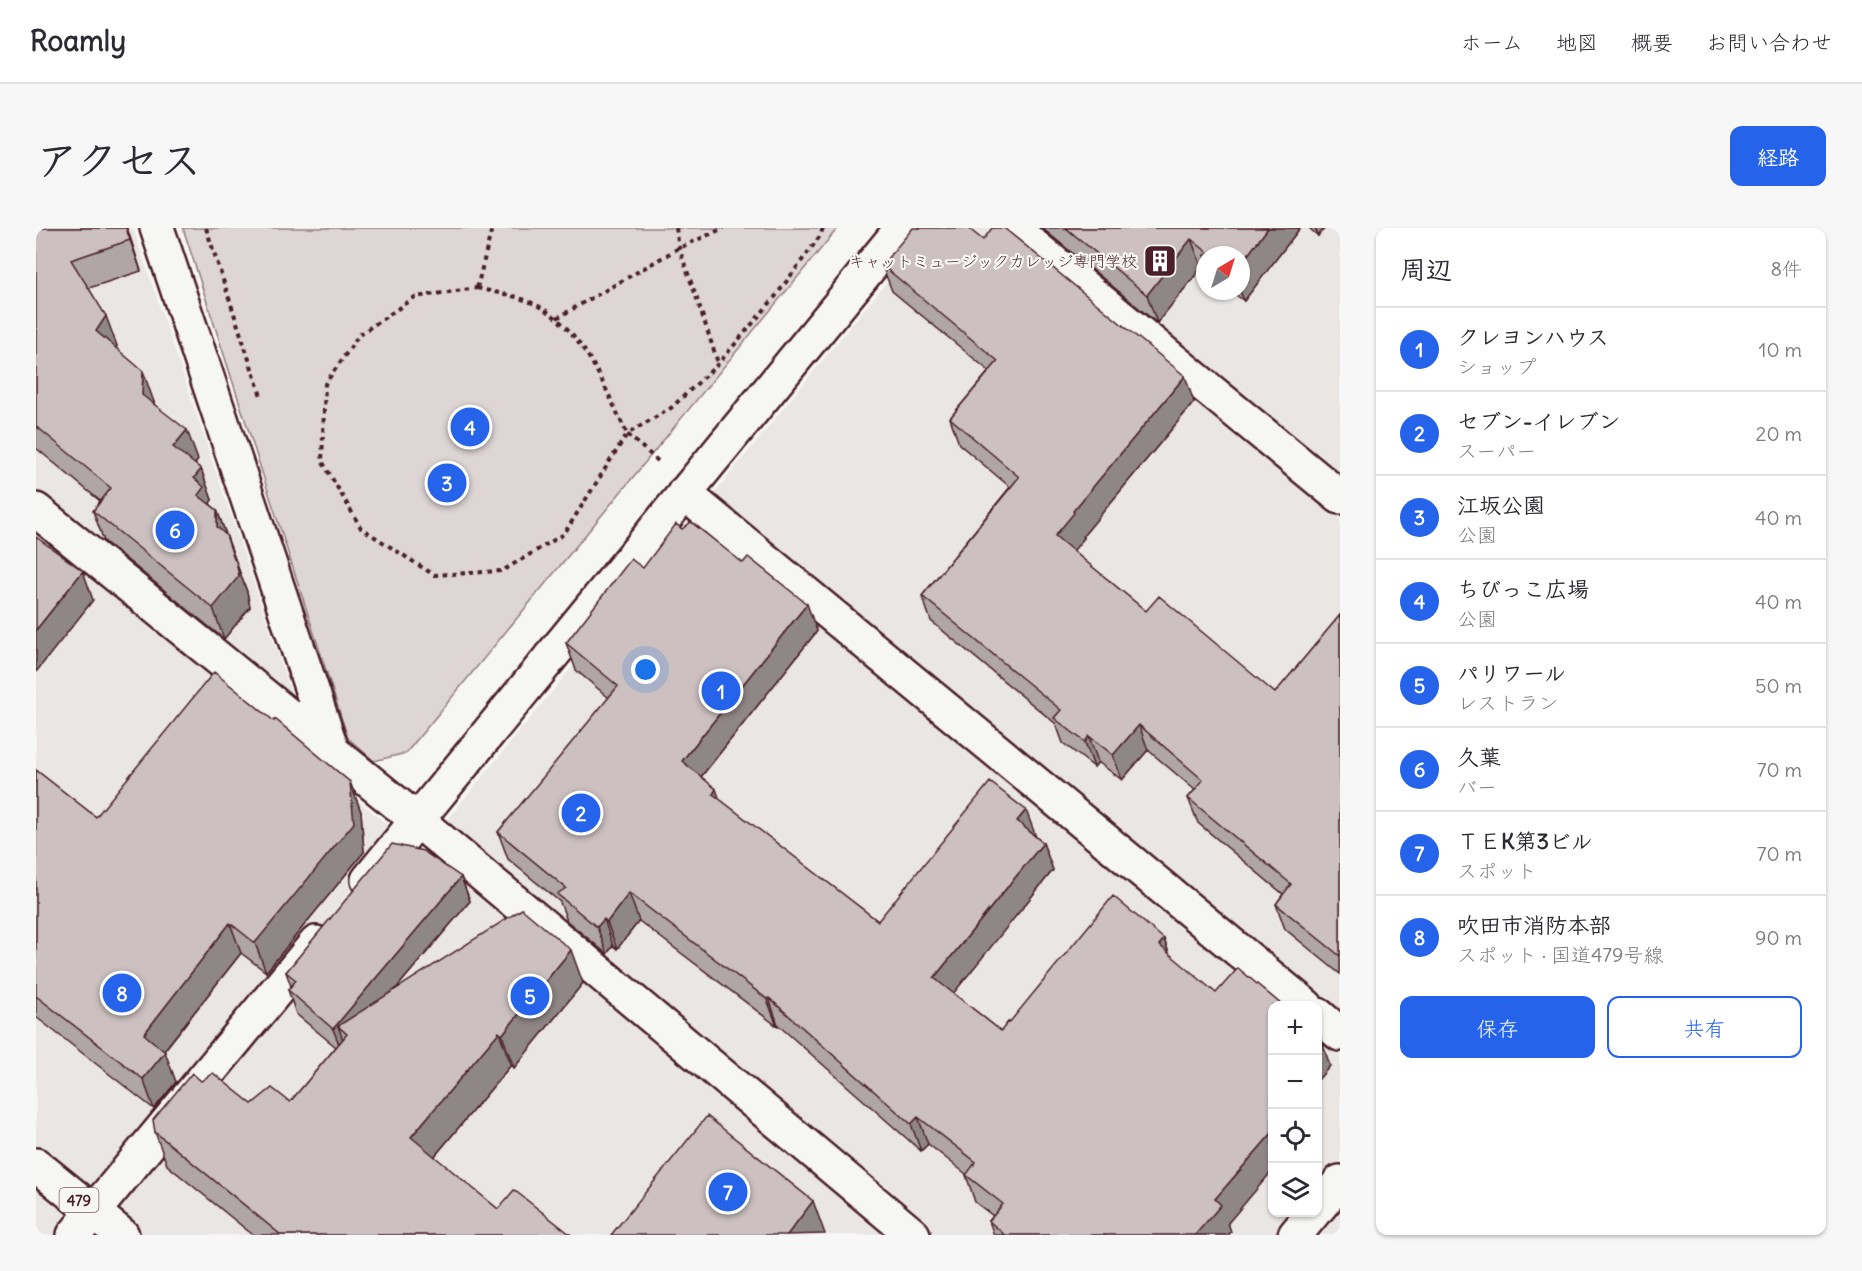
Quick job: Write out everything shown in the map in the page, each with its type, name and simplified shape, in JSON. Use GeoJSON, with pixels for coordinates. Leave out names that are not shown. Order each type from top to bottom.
{"type":"FeatureCollection","features":[{"type":"Feature","properties":{"kind":"main road"},"geometry":{"type":"LineString","coordinates":[[157,228],[332,750]]}},
{"type":"Feature","properties":{"kind":"main road"},"geometry":{"type":"LineString","coordinates":[[84,1224],[902,228]]}},
{"type":"Feature","properties":{"kind":"main road"},"geometry":{"type":"LineString","coordinates":[[1012,228],[1340,497]]}},
{"type":"Feature","properties":{"kind":"main road"},"geometry":{"type":"LineString","coordinates":[[684,493],[1301,1001]]}},
{"type":"Feature","properties":{"kind":"main road"},"geometry":{"type":"LineString","coordinates":[[36,510],[417,820],[913,1235]]}},
{"type":"Feature","properties":{"kind":"main road"},"geometry":{"type":"LineString","coordinates":[[1322,1019],[1340,1034]]}},
{"type":"Feature","properties":{"kind":"main road","name":"479"},"geometry":{"type":"LineString","coordinates":[[36,1165],[84,1224],[122,1235]]}},
{"type":"Feature","properties":{"kind":"main road"},"geometry":{"type":"LineString","coordinates":[[1322,1202],[1340,1182]]}},
{"type":"Feature","properties":{"kind":"main road"},"geometry":{"type":"LineString","coordinates":[[1294,1235],[1310,1217]]}},
{"type":"Feature","properties":{"kind":"path"},"geometry":{"type":"LineString","coordinates":[[207,228],[262,399]]}},
{"type":"Feature","properties":{"kind":"path"},"geometry":{"type":"LineString","coordinates":[[477,288],[492,228]]}},
{"type":"Feature","properties":{"kind":"path"},"geometry":{"type":"LineString","coordinates":[[676,228],[679,248],[718,364]]}},
{"type":"Feature","properties":{"kind":"path"},"geometry":{"type":"LineString","coordinates":[[557,318],[679,248],[724,228]]}},
{"type":"Feature","properties":{"kind":"path"},"geometry":{"type":"LineString","coordinates":[[663,465],[627,434],[589,355],[557,318],[524,299],[477,288],[415,297],[359,335],[325,384],[322,461],[362,528],[434,575],[502,571],[564,534],[627,434],[671,408],[718,364],[775,297],[820,236],[822,228]]}},
{"type":"Feature","properties":{"kind":"shaded area"},"geometry":{"type":"Polygon","coordinates":[[[36,228],[133,228],[316,766],[421,852],[931,228],[1340,228],[1340,1235],[36,1235],[36,228]]]}},
{"type":"Feature","properties":{"kind":"shaded area"},"geometry":{"type":"Polygon","coordinates":[[[183,228],[838,228],[406,753],[374,761],[348,738],[183,228]]]}},
{"type":"Feature","properties":{"kind":"building"},"geometry":{"type":"Polygon","coordinates":[[[36,228],[126,228],[130,240],[71,260],[106,316],[96,331],[143,371],[142,395],[187,430],[173,447],[201,469],[194,478],[204,487],[198,495],[217,510],[217,527],[226,535],[239,576],[213,608],[93,511],[111,488],[36,426],[36,228]]]}},
{"type":"Feature","properties":{"kind":"building"},"geometry":{"type":"Polygon","coordinates":[[[913,228],[968,228],[983,240],[992,228],[1004,228],[1185,376],[1055,536],[1146,611],[1159,596],[1275,693],[1340,615],[1340,956],[1276,904],[1291,884],[1188,798],[1203,780],[1139,725],[1113,755],[1089,736],[1085,742],[1054,718],[1061,710],[922,596],[1019,477],[950,418],[998,361],[882,265],[913,228]]]}},
{"type":"Feature","properties":{"kind":"building"},"geometry":{"type":"Polygon","coordinates":[[[1066,228],[1268,228],[1250,252],[1250,246],[1200,246],[1191,239],[1147,295],[1066,228]]]}},
{"type":"Feature","properties":{"kind":"building"},"geometry":{"type":"Polygon","coordinates":[[[691,522],[743,563],[748,557],[807,604],[682,761],[716,789],[713,794],[878,921],[990,782],[1026,810],[1017,821],[1043,843],[934,978],[1001,1031],[1113,896],[1164,939],[1159,945],[1216,993],[1238,968],[1277,1001],[1268,1001],[1268,1138],[1215,1199],[1221,1205],[1195,1235],[1005,1235],[989,1221],[1003,1204],[966,1175],[976,1162],[918,1117],[911,1124],[769,998],[767,999],[629,893],[607,922],[604,919],[597,927],[557,894],[566,888],[498,832],[618,686],[566,643],[631,559],[643,568],[676,524],[682,529],[691,522]]]}},
{"type":"Feature","properties":{"kind":"building"},"geometry":{"type":"Polygon","coordinates":[[[36,537],[83,571],[36,630],[36,537]]]}},
{"type":"Feature","properties":{"kind":"building"},"geometry":{"type":"Polygon","coordinates":[[[214,672],[274,721],[275,719],[350,782],[354,823],[255,943],[230,923],[144,1034],[165,1052],[143,1079],[36,996],[36,770],[96,817],[214,672]]]}},
{"type":"Feature","properties":{"kind":"building"},"geometry":{"type":"Polygon","coordinates":[[[392,844],[423,851],[461,877],[333,1029],[288,990],[296,980],[286,972],[392,844]]]}},
{"type":"Feature","properties":{"kind":"building"},"geometry":{"type":"Polygon","coordinates":[[[522,909],[571,950],[502,1035],[499,1032],[411,1137],[498,1209],[514,1190],[571,1235],[281,1235],[155,1132],[153,1120],[192,1073],[201,1081],[213,1073],[252,1104],[272,1088],[290,1102],[347,1034],[338,1026],[522,909]]]}},
{"type":"Feature","properties":{"kind":"building"},"geometry":{"type":"Polygon","coordinates":[[[707,1116],[813,1201],[787,1235],[611,1235],[707,1116]]]}},
{"type":"Feature","properties":{"kind":"place","name":"キャットミュージックカレッジ専門学校"},"geometry":{"type":"Point","coordinates":[1160,261]}},
{"type":"Feature","properties":{"kind":"place","name":"ちびっこ広場"},"geometry":{"type":"Point","coordinates":[470,427]}},
{"type":"Feature","properties":{"kind":"place","name":"江坂公園"},"geometry":{"type":"Point","coordinates":[447,483]}},
{"type":"Feature","properties":{"kind":"place","name":"久葉"},"geometry":{"type":"Point","coordinates":[175,530]}},
{"type":"Feature","properties":{"kind":"place","name":"クレヨンハウス"},"geometry":{"type":"Point","coordinates":[721,691]}},
{"type":"Feature","properties":{"kind":"place","name":"セブン-イレブン"},"geometry":{"type":"Point","coordinates":[581,813]}},
{"type":"Feature","properties":{"kind":"place","name":"吹田市消防本部"},"geometry":{"type":"Point","coordinates":[122,993]}},
{"type":"Feature","properties":{"kind":"place","name":"パリワール"},"geometry":{"type":"Point","coordinates":[530,996]}},
{"type":"Feature","properties":{"kind":"place","name":"ＴＥK第3ビル"},"geometry":{"type":"Point","coordinates":[728,1192]}}]}
